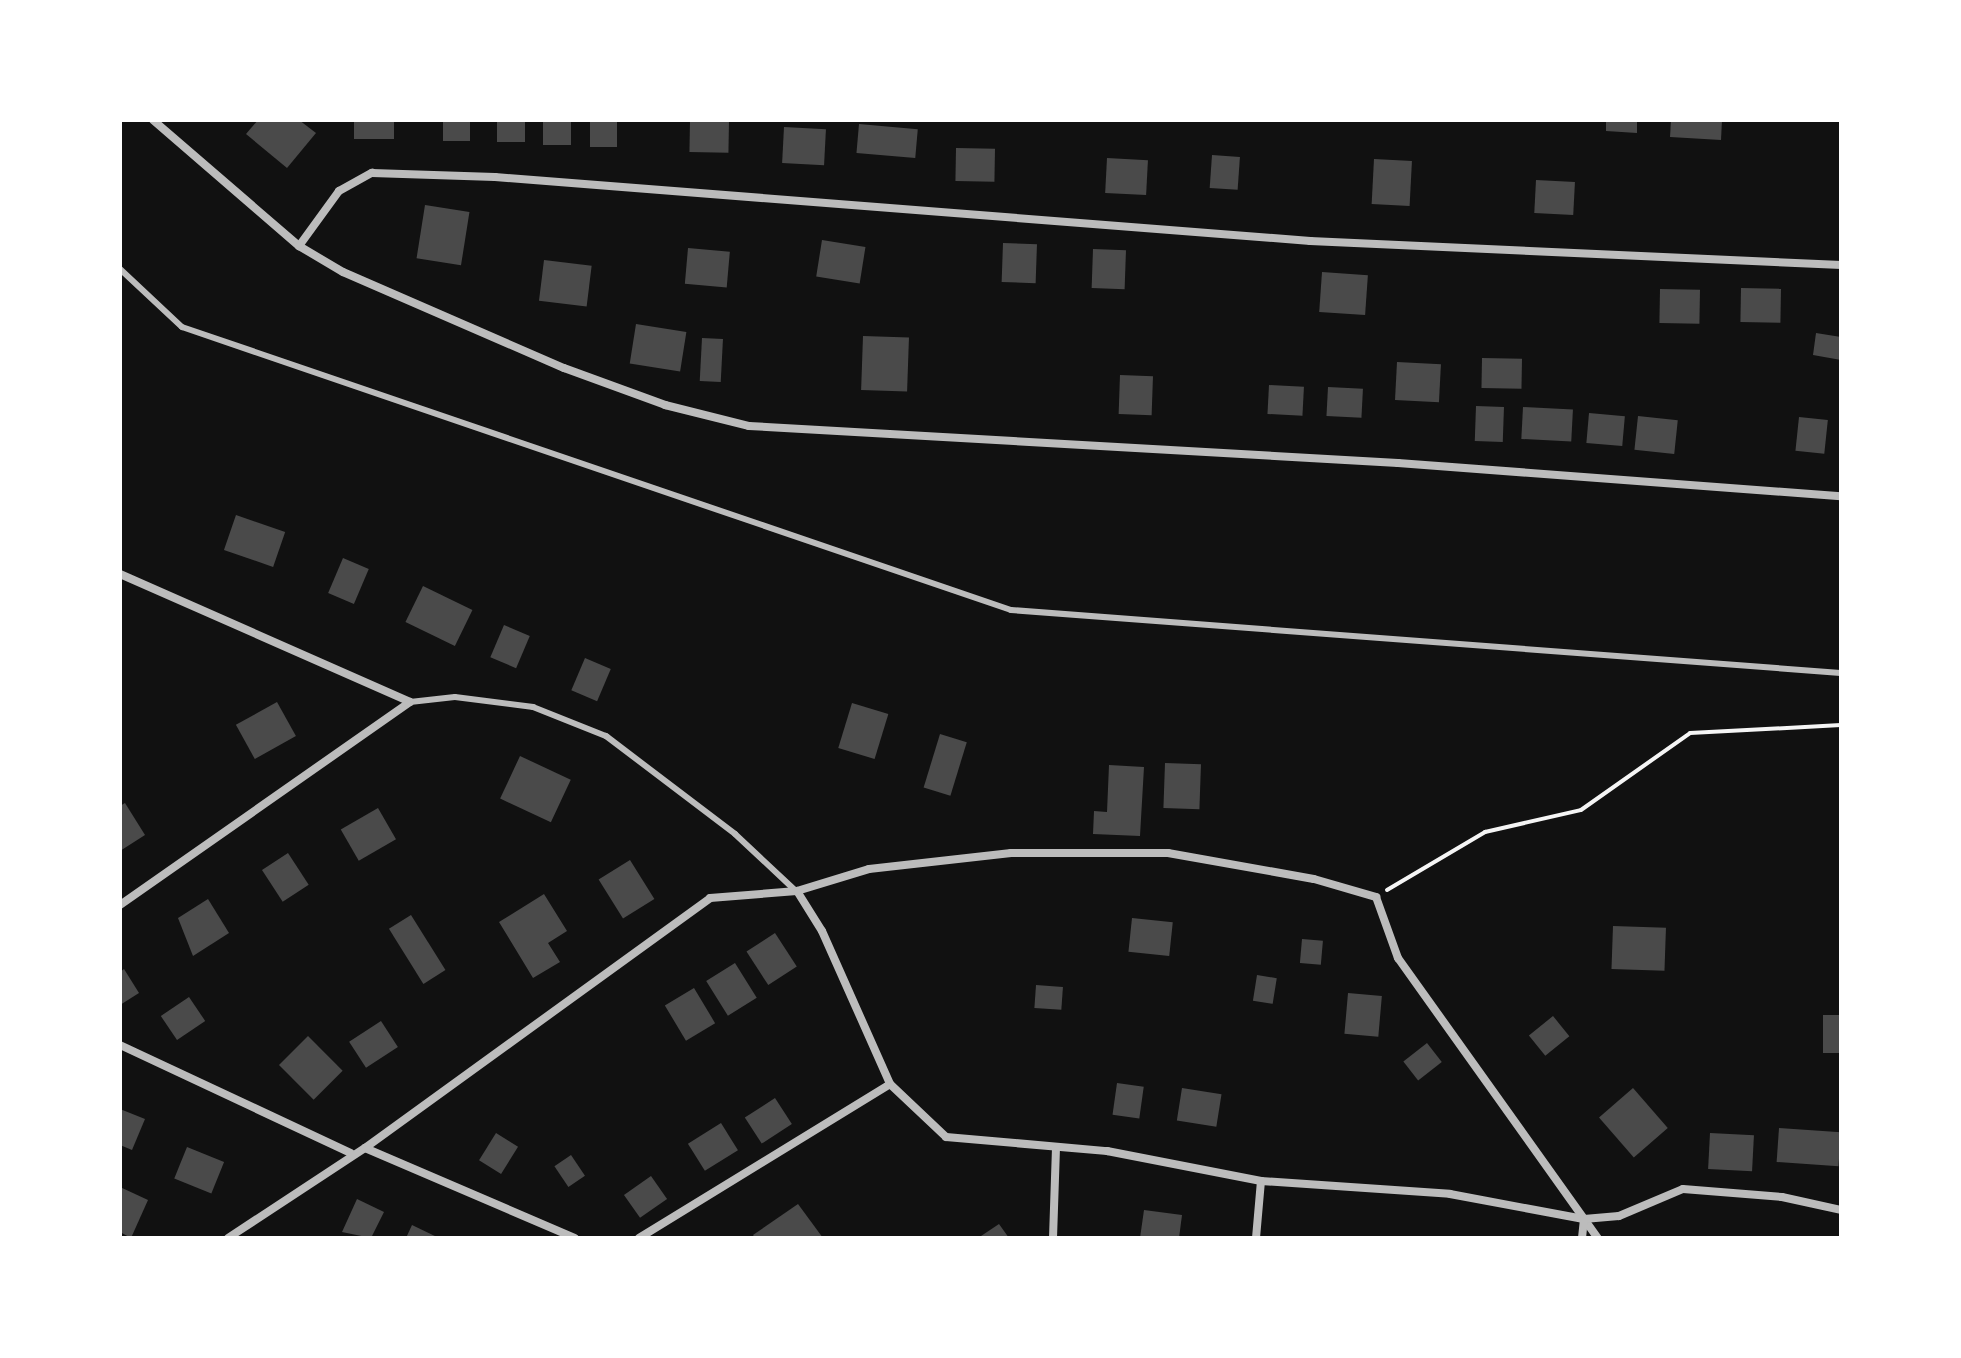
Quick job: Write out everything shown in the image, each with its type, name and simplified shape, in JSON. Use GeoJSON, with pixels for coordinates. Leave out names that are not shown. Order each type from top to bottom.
{"type":"FeatureCollection","features":[{"type":"Feature","properties":{"kind":"street"},"geometry":{"type":"LineString","coordinates":[[153,120],[299,246],[343,272],[564,368],[665,405],[749,426],[1398,463],[1841,496]]}},
{"type":"Feature","properties":{"kind":"street"},"geometry":{"type":"LineString","coordinates":[[299,246],[339,191],[372,173],[495,177],[1310,241],[1841,265]]}},
{"type":"Feature","properties":{"kind":"street"},"geometry":{"type":"LineString","coordinates":[[120,574],[410,702]]}},
{"type":"Feature","properties":{"kind":"street"},"geometry":{"type":"LineString","coordinates":[[120,905],[410,702]]}},
{"type":"Feature","properties":{"kind":"street"},"geometry":{"type":"LineString","coordinates":[[228,1238],[351,1153],[365,1148],[710,898],[797,891],[869,869],[1011,853],[1168,853],[1314,879],[1376,897],[1398,958],[1598,1238]]}},
{"type":"Feature","properties":{"kind":"street"},"geometry":{"type":"LineString","coordinates":[[797,891],[822,931],[890,1084],[946,1137],[1107,1151],[1261,1181],[1450,1194],[1584,1219],[1619,1216],[1683,1189],[1782,1197],[1841,1210]]}},
{"type":"Feature","properties":{"kind":"street"},"geometry":{"type":"LineString","coordinates":[[120,1045],[351,1153]]}},
{"type":"Feature","properties":{"kind":"street"},"geometry":{"type":"LineString","coordinates":[[639,1238],[890,1084]]}},
{"type":"Feature","properties":{"kind":"street"},"geometry":{"type":"LineString","coordinates":[[1053,1238],[1056,1147]]}},
{"type":"Feature","properties":{"kind":"street"},"geometry":{"type":"LineString","coordinates":[[365,1148],[575,1238]]}},
{"type":"Feature","properties":{"kind":"street"},"geometry":{"type":"LineString","coordinates":[[1256,1238],[1261,1181]]}},
{"type":"Feature","properties":{"kind":"street"},"geometry":{"type":"LineString","coordinates":[[1582,1238],[1584,1219]]}},
{"type":"Feature","properties":{"kind":"lane"},"geometry":{"type":"LineString","coordinates":[[120,269],[182,327],[1011,610],[1841,673]]}},
{"type":"Feature","properties":{"kind":"lane"},"geometry":{"type":"LineString","coordinates":[[410,702],[455,697],[533,707],[606,736],[735,834],[797,891]]}},
{"type":"Feature","properties":{"kind":"path"},"geometry":{"type":"LineString","coordinates":[[1376,897],[1485,832],[1581,810],[1690,733],[1841,725]]}},
{"type":"Feature","properties":{"kind":"building"},"geometry":{"type":"Polygon","coordinates":[[[258,120],[299,120],[316,133],[287,168],[246,134],[258,120]]]}},
{"type":"Feature","properties":{"kind":"building"},"geometry":{"type":"Polygon","coordinates":[[[354,120],[394,120],[394,139],[354,139],[354,120]]]}},
{"type":"Feature","properties":{"kind":"building"},"geometry":{"type":"Polygon","coordinates":[[[443,120],[470,120],[470,141],[443,141],[443,120]]]}},
{"type":"Feature","properties":{"kind":"building"},"geometry":{"type":"Polygon","coordinates":[[[497,120],[525,120],[525,142],[497,142],[497,120]]]}},
{"type":"Feature","properties":{"kind":"building"},"geometry":{"type":"Polygon","coordinates":[[[543,120],[571,120],[571,145],[543,145],[543,120]]]}},
{"type":"Feature","properties":{"kind":"building"},"geometry":{"type":"Polygon","coordinates":[[[590,120],[617,120],[617,147],[590,147],[590,120]]]}},
{"type":"Feature","properties":{"kind":"building"},"geometry":{"type":"Polygon","coordinates":[[[690,120],[729,121],[728,153],[689,152],[690,120]]]}},
{"type":"Feature","properties":{"kind":"building"},"geometry":{"type":"Polygon","coordinates":[[[1606,120],[1637,120],[1637,133],[1606,131],[1606,120]]]}},
{"type":"Feature","properties":{"kind":"building"},"geometry":{"type":"Polygon","coordinates":[[[1671,120],[1722,120],[1721,140],[1670,137],[1671,120]]]}},
{"type":"Feature","properties":{"kind":"building"},"geometry":{"type":"Polygon","coordinates":[[[859,124],[918,129],[915,158],[856,153],[859,124]]]}},
{"type":"Feature","properties":{"kind":"building"},"geometry":{"type":"Polygon","coordinates":[[[784,127],[826,129],[824,165],[782,163],[784,127]]]}},
{"type":"Feature","properties":{"kind":"building"},"geometry":{"type":"Polygon","coordinates":[[[956,148],[995,149],[994,182],[955,181],[956,148]]]}},
{"type":"Feature","properties":{"kind":"building"},"geometry":{"type":"Polygon","coordinates":[[[1212,155],[1240,157],[1238,190],[1210,188],[1212,155]]]}},
{"type":"Feature","properties":{"kind":"building"},"geometry":{"type":"Polygon","coordinates":[[[1107,158],[1148,160],[1146,195],[1105,193],[1107,158]]]}},
{"type":"Feature","properties":{"kind":"building"},"geometry":{"type":"Polygon","coordinates":[[[1374,159],[1412,161],[1410,206],[1372,204],[1374,159]]]}},
{"type":"Feature","properties":{"kind":"building"},"geometry":{"type":"Polygon","coordinates":[[[1536,180],[1575,182],[1573,215],[1534,213],[1536,180]]]}},
{"type":"Feature","properties":{"kind":"building"},"geometry":{"type":"Polygon","coordinates":[[[425,205],[469,212],[461,265],[417,258],[425,205]]]}},
{"type":"Feature","properties":{"kind":"building"},"geometry":{"type":"Polygon","coordinates":[[[822,240],[865,247],[860,283],[816,277],[822,240]]]}},
{"type":"Feature","properties":{"kind":"building"},"geometry":{"type":"Polygon","coordinates":[[[1003,243],[1037,244],[1036,283],[1002,282],[1003,243]]]}},
{"type":"Feature","properties":{"kind":"building"},"geometry":{"type":"Polygon","coordinates":[[[688,248],[730,252],[727,288],[685,284],[688,248]]]}},
{"type":"Feature","properties":{"kind":"building"},"geometry":{"type":"Polygon","coordinates":[[[1093,249],[1126,250],[1125,289],[1092,288],[1093,249]]]}},
{"type":"Feature","properties":{"kind":"building"},"geometry":{"type":"Polygon","coordinates":[[[544,260],[592,266],[587,307],[539,301],[544,260]]]}},
{"type":"Feature","properties":{"kind":"building"},"geometry":{"type":"Polygon","coordinates":[[[1322,272],[1368,275],[1365,315],[1319,312],[1322,272]]]}},
{"type":"Feature","properties":{"kind":"building"},"geometry":{"type":"Polygon","coordinates":[[[1741,288],[1781,289],[1780,323],[1740,322],[1741,288]]]}},
{"type":"Feature","properties":{"kind":"building"},"geometry":{"type":"Polygon","coordinates":[[[1660,289],[1700,290],[1699,324],[1659,323],[1660,289]]]}},
{"type":"Feature","properties":{"kind":"building"},"geometry":{"type":"Polygon","coordinates":[[[636,324],[686,332],[680,371],[630,364],[636,324]]]}},
{"type":"Feature","properties":{"kind":"building"},"geometry":{"type":"Polygon","coordinates":[[[1816,333],[1841,337],[1841,360],[1813,355],[1816,333]]]}},
{"type":"Feature","properties":{"kind":"building"},"geometry":{"type":"Polygon","coordinates":[[[863,336],[909,338],[907,392],[861,390],[863,336]]]}},
{"type":"Feature","properties":{"kind":"building"},"geometry":{"type":"Polygon","coordinates":[[[702,338],[723,339],[721,382],[700,381],[702,338]]]}},
{"type":"Feature","properties":{"kind":"building"},"geometry":{"type":"Polygon","coordinates":[[[1482,358],[1522,359],[1521,389],[1481,388],[1482,358]]]}},
{"type":"Feature","properties":{"kind":"building"},"geometry":{"type":"Polygon","coordinates":[[[1397,362],[1441,364],[1439,402],[1395,400],[1397,362]]]}},
{"type":"Feature","properties":{"kind":"building"},"geometry":{"type":"Polygon","coordinates":[[[1120,375],[1153,376],[1152,415],[1119,414],[1120,375]]]}},
{"type":"Feature","properties":{"kind":"building"},"geometry":{"type":"Polygon","coordinates":[[[1269,385],[1304,387],[1302,416],[1267,414],[1269,385]]]}},
{"type":"Feature","properties":{"kind":"building"},"geometry":{"type":"Polygon","coordinates":[[[1328,387],[1363,389],[1361,418],[1326,416],[1328,387]]]}},
{"type":"Feature","properties":{"kind":"building"},"geometry":{"type":"Polygon","coordinates":[[[1476,406],[1504,407],[1503,442],[1475,441],[1476,406]]]}},
{"type":"Feature","properties":{"kind":"building"},"geometry":{"type":"Polygon","coordinates":[[[1523,407],[1573,410],[1571,442],[1521,439],[1523,407]]]}},
{"type":"Feature","properties":{"kind":"building"},"geometry":{"type":"Polygon","coordinates":[[[1589,413],[1625,416],[1622,446],[1586,443],[1589,413]]]}},
{"type":"Feature","properties":{"kind":"building"},"geometry":{"type":"Polygon","coordinates":[[[1638,416],[1678,420],[1674,454],[1634,450],[1638,416]]]}},
{"type":"Feature","properties":{"kind":"building"},"geometry":{"type":"Polygon","coordinates":[[[1799,417],[1828,420],[1824,454],[1795,451],[1799,417]]]}},
{"type":"Feature","properties":{"kind":"building"},"geometry":{"type":"Polygon","coordinates":[[[236,515],[285,532],[273,567],[224,550],[236,515]]]}},
{"type":"Feature","properties":{"kind":"building"},"geometry":{"type":"Polygon","coordinates":[[[343,558],[369,569],[354,604],[328,593],[343,558]]]}},
{"type":"Feature","properties":{"kind":"building"},"geometry":{"type":"Polygon","coordinates":[[[423,586],[472,610],[455,646],[405,622],[423,586]]]}},
{"type":"Feature","properties":{"kind":"building"},"geometry":{"type":"Polygon","coordinates":[[[504,625],[530,636],[516,668],[490,657],[504,625]]]}},
{"type":"Feature","properties":{"kind":"building"},"geometry":{"type":"Polygon","coordinates":[[[585,658],[611,669],[597,701],[571,690],[585,658]]]}},
{"type":"Feature","properties":{"kind":"building"},"geometry":{"type":"Polygon","coordinates":[[[277,702],[296,736],[255,759],[236,725],[277,702]]]}},
{"type":"Feature","properties":{"kind":"building"},"geometry":{"type":"Polygon","coordinates":[[[852,703],[888,714],[875,759],[838,748],[852,703]]]}},
{"type":"Feature","properties":{"kind":"building"},"geometry":{"type":"Polygon","coordinates":[[[940,734],[967,742],[950,796],[924,788],[940,734]]]}},
{"type":"Feature","properties":{"kind":"building"},"geometry":{"type":"Polygon","coordinates":[[[520,756],[571,780],[551,822],[500,799],[520,756]]]}},
{"type":"Feature","properties":{"kind":"building"},"geometry":{"type":"Polygon","coordinates":[[[1165,763],[1201,764],[1199,809],[1163,808],[1165,763]]]}},
{"type":"Feature","properties":{"kind":"building"},"geometry":{"type":"Polygon","coordinates":[[[1109,765],[1144,767],[1140,836],[1093,834],[1094,811],[1107,812],[1109,765]]]}},
{"type":"Feature","properties":{"kind":"building"},"geometry":{"type":"Polygon","coordinates":[[[125,803],[145,835],[120,851],[120,806],[125,803]]]}},
{"type":"Feature","properties":{"kind":"building"},"geometry":{"type":"Polygon","coordinates":[[[378,808],[396,839],[359,861],[341,830],[378,808]]]}},
{"type":"Feature","properties":{"kind":"building"},"geometry":{"type":"Polygon","coordinates":[[[288,853],[309,885],[283,902],[262,870],[288,853]]]}},
{"type":"Feature","properties":{"kind":"building"},"geometry":{"type":"Polygon","coordinates":[[[630,860],[654,899],[623,919],[599,880],[630,860]]]}},
{"type":"Feature","properties":{"kind":"building"},"geometry":{"type":"Polygon","coordinates":[[[544,894],[567,931],[548,943],[560,962],[533,978],[499,922],[544,894]]]}},
{"type":"Feature","properties":{"kind":"building"},"geometry":{"type":"Polygon","coordinates":[[[208,899],[229,933],[193,956],[178,918],[208,899]]]}},
{"type":"Feature","properties":{"kind":"building"},"geometry":{"type":"Polygon","coordinates":[[[411,915],[445,970],[423,984],[389,929],[411,915]]]}},
{"type":"Feature","properties":{"kind":"building"},"geometry":{"type":"Polygon","coordinates":[[[1132,918],[1173,922],[1169,956],[1128,952],[1132,918]]]}},
{"type":"Feature","properties":{"kind":"building"},"geometry":{"type":"Polygon","coordinates":[[[1613,926],[1666,928],[1664,971],[1611,969],[1613,926]]]}},
{"type":"Feature","properties":{"kind":"building"},"geometry":{"type":"Polygon","coordinates":[[[775,933],[797,967],[768,985],[746,952],[775,933]]]}},
{"type":"Feature","properties":{"kind":"building"},"geometry":{"type":"Polygon","coordinates":[[[1302,939],[1323,941],[1321,965],[1300,963],[1302,939]]]}},
{"type":"Feature","properties":{"kind":"building"},"geometry":{"type":"Polygon","coordinates":[[[735,963],[757,998],[728,1016],[706,981],[735,963]]]}},
{"type":"Feature","properties":{"kind":"building"},"geometry":{"type":"Polygon","coordinates":[[[124,969],[139,993],[120,1005],[120,972],[124,969]]]}},
{"type":"Feature","properties":{"kind":"building"},"geometry":{"type":"Polygon","coordinates":[[[1257,975],[1277,978],[1273,1004],[1253,1001],[1257,975]]]}},
{"type":"Feature","properties":{"kind":"building"},"geometry":{"type":"Polygon","coordinates":[[[1036,985],[1063,987],[1061,1010],[1034,1008],[1036,985]]]}},
{"type":"Feature","properties":{"kind":"building"},"geometry":{"type":"Polygon","coordinates":[[[694,988],[715,1023],[686,1041],[665,1006],[694,988]]]}},
{"type":"Feature","properties":{"kind":"building"},"geometry":{"type":"Polygon","coordinates":[[[1348,993],[1382,996],[1378,1037],[1344,1034],[1348,993]]]}},
{"type":"Feature","properties":{"kind":"building"},"geometry":{"type":"Polygon","coordinates":[[[189,997],[205,1021],[177,1040],[161,1016],[189,997]]]}},
{"type":"Feature","properties":{"kind":"building"},"geometry":{"type":"Polygon","coordinates":[[[1823,1015],[1841,1015],[1841,1053],[1823,1053],[1823,1015]]]}},
{"type":"Feature","properties":{"kind":"building"},"geometry":{"type":"Polygon","coordinates":[[[1553,1016],[1569,1036],[1545,1056],[1529,1036],[1553,1016]]]}},
{"type":"Feature","properties":{"kind":"building"},"geometry":{"type":"Polygon","coordinates":[[[381,1021],[398,1047],[366,1068],[349,1042],[381,1021]]]}},
{"type":"Feature","properties":{"kind":"building"},"geometry":{"type":"Polygon","coordinates":[[[308,1036],[343,1071],[314,1100],[279,1065],[308,1036]]]}},
{"type":"Feature","properties":{"kind":"building"},"geometry":{"type":"Polygon","coordinates":[[[1427,1043],[1442,1062],[1418,1080],[1403,1061],[1427,1043]]]}},
{"type":"Feature","properties":{"kind":"building"},"geometry":{"type":"Polygon","coordinates":[[[1117,1083],[1144,1087],[1139,1118],[1113,1115],[1117,1083]]]}},
{"type":"Feature","properties":{"kind":"building"},"geometry":{"type":"Polygon","coordinates":[[[1182,1088],[1222,1094],[1216,1127],[1177,1121],[1182,1088]]]}},
{"type":"Feature","properties":{"kind":"building"},"geometry":{"type":"Polygon","coordinates":[[[1633,1088],[1668,1128],[1634,1158],[1599,1118],[1633,1088]]]}},
{"type":"Feature","properties":{"kind":"building"},"geometry":{"type":"Polygon","coordinates":[[[775,1098],[792,1124],[762,1144],[745,1118],[775,1098]]]}},
{"type":"Feature","properties":{"kind":"building"},"geometry":{"type":"Polygon","coordinates":[[[120,1109],[145,1119],[132,1150],[120,1145],[120,1109]]]}},
{"type":"Feature","properties":{"kind":"building"},"geometry":{"type":"Polygon","coordinates":[[[721,1123],[738,1150],[705,1171],[688,1144],[721,1123]]]}},
{"type":"Feature","properties":{"kind":"building"},"geometry":{"type":"Polygon","coordinates":[[[1779,1128],[1841,1132],[1838,1166],[1777,1162],[1779,1128]]]}},
{"type":"Feature","properties":{"kind":"building"},"geometry":{"type":"Polygon","coordinates":[[[496,1133],[518,1147],[501,1174],[479,1160],[496,1133]]]}},
{"type":"Feature","properties":{"kind":"building"},"geometry":{"type":"Polygon","coordinates":[[[1710,1133],[1754,1135],[1752,1171],[1708,1169],[1710,1133]]]}},
{"type":"Feature","properties":{"kind":"building"},"geometry":{"type":"Polygon","coordinates":[[[187,1147],[224,1162],[211,1194],[174,1179],[187,1147]]]}},
{"type":"Feature","properties":{"kind":"building"},"geometry":{"type":"Polygon","coordinates":[[[571,1155],[585,1176],[568,1187],[554,1166],[571,1155]]]}},
{"type":"Feature","properties":{"kind":"building"},"geometry":{"type":"Polygon","coordinates":[[[651,1176],[667,1199],[640,1218],[624,1195],[651,1176]]]}},
{"type":"Feature","properties":{"kind":"building"},"geometry":{"type":"Polygon","coordinates":[[[120,1187],[148,1200],[131,1238],[120,1232],[120,1187]]]}},
{"type":"Feature","properties":{"kind":"building"},"geometry":{"type":"Polygon","coordinates":[[[357,1199],[384,1212],[371,1238],[342,1232],[357,1199]]]}},
{"type":"Feature","properties":{"kind":"building"},"geometry":{"type":"Polygon","coordinates":[[[798,1204],[823,1238],[755,1238],[753,1235],[798,1204]]]}},
{"type":"Feature","properties":{"kind":"building"},"geometry":{"type":"Polygon","coordinates":[[[1144,1210],[1182,1215],[1179,1238],[1140,1238],[1144,1210]]]}},
{"type":"Feature","properties":{"kind":"building"},"geometry":{"type":"Polygon","coordinates":[[[999,1224],[1009,1238],[978,1238],[999,1224]]]}},
{"type":"Feature","properties":{"kind":"building"},"geometry":{"type":"Polygon","coordinates":[[[412,1225],[439,1238],[406,1238],[412,1225]]]}}]}
